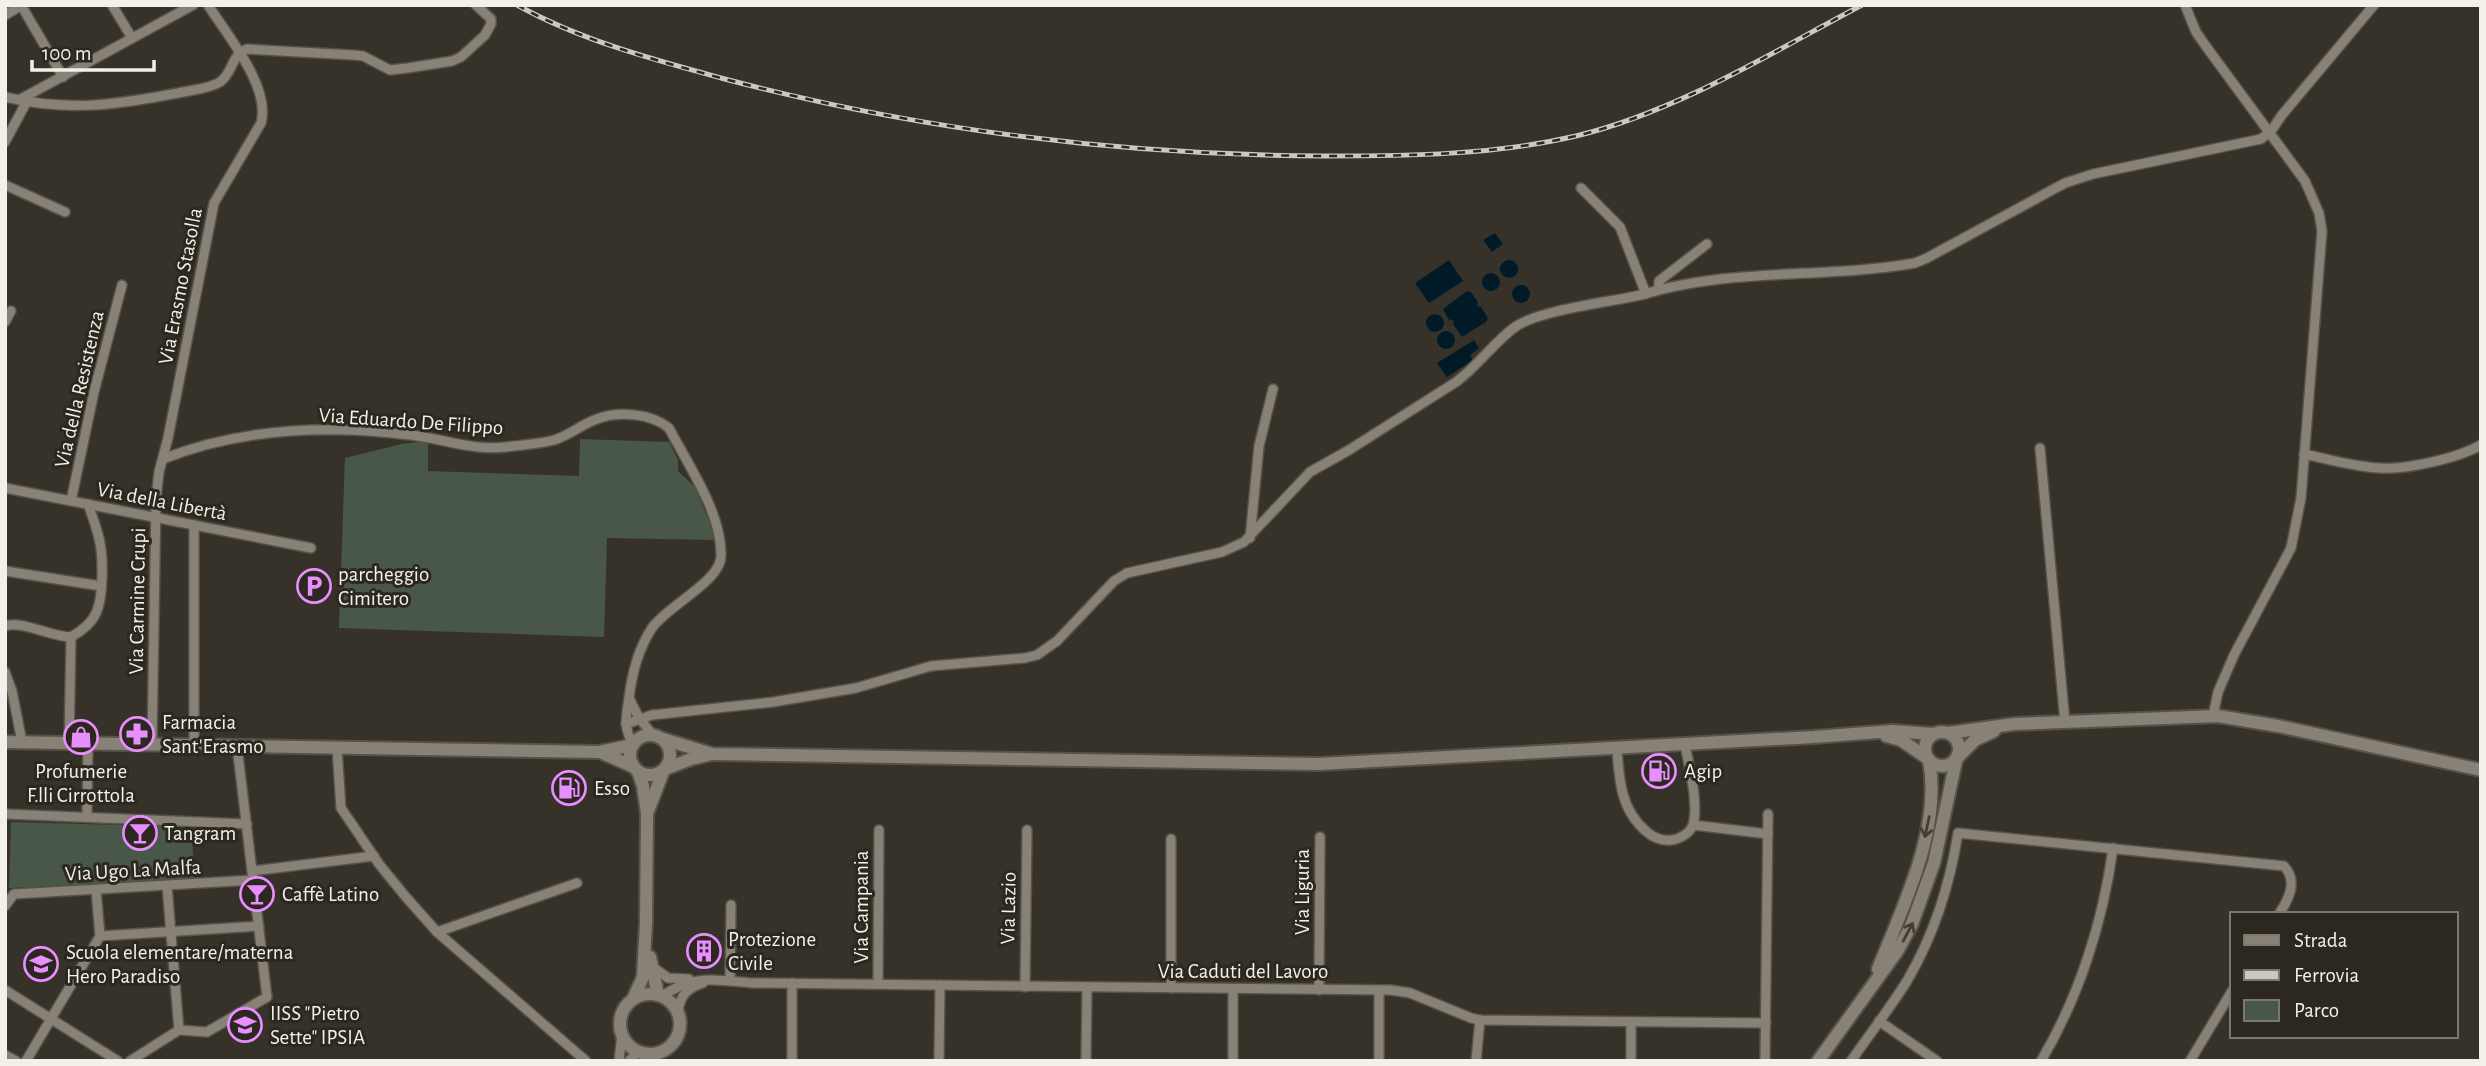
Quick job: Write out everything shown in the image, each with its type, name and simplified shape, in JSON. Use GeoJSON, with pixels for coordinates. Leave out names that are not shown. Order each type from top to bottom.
{"type":"FeatureCollection","features":[{"type":"Feature","properties":{"kind":"main road"},"geometry":{"type":"LineString","coordinates":[[599,752],[648,776],[712,754],[1319,764],[1617,749],[1892,731],[1941,733],[2000,725],[2213,716],[2278,726],[2481,770]]}},
{"type":"Feature","properties":{"kind":"main road"},"geometry":{"type":"LineString","coordinates":[[1840,735],[1892,736],[1942,767],[1957,759],[1975,740],[1991,732],[2062,723]]}},
{"type":"Feature","properties":{"kind":"main road"},"geometry":{"type":"LineString","coordinates":[[1818,1061],[1898,950],[1922,900],[1934,863],[1959,745],[1957,740],[1941,733]]}},
{"type":"Feature","properties":{"kind":"main road"},"geometry":{"type":"LineString","coordinates":[[1871,989],[1908,897],[1922,847],[1933,780],[1925,753],[1927,742],[1941,733]]}},
{"type":"Feature","properties":{"kind":"main road"},"geometry":{"type":"LineString","coordinates":[[5,742],[599,752],[633,745],[643,736],[658,737],[712,754]]}},
{"type":"Feature","properties":{"kind":"main road"},"geometry":{"type":"LineString","coordinates":[[647,814],[671,753],[658,737]]}},
{"type":"Feature","properties":{"kind":"main road"},"geometry":{"type":"LineString","coordinates":[[633,745],[630,758],[636,769],[647,814],[646,923],[643,977],[621,1016],[622,1034],[639,1057],[660,1057],[678,1038],[681,1024],[678,1010],[660,995],[649,994],[633,999]]}},
{"type":"Feature","properties":{"kind":"main road"},"geometry":{"type":"LineString","coordinates":[[646,923],[650,964],[660,995]]}},
{"type":"Feature","properties":{"kind":"street"},"geometry":{"type":"LineString","coordinates":[[5,15],[21,5],[63,77]]}},
{"type":"Feature","properties":{"kind":"street"},"geometry":{"type":"LineString","coordinates":[[112,5],[132,38]]}},
{"type":"Feature","properties":{"kind":"street"},"geometry":{"type":"LineString","coordinates":[[5,142],[23,100],[193,5]]}},
{"type":"Feature","properties":{"kind":"street"},"geometry":{"type":"LineString","coordinates":[[208,5],[239,53]]}},
{"type":"Feature","properties":{"kind":"street"},"geometry":{"type":"LineString","coordinates":[[5,97],[77,107],[106,106],[203,88],[220,82],[239,53],[247,49],[363,56],[390,70],[452,61],[477,44],[489,29],[491,19],[476,5]]}},
{"type":"Feature","properties":{"kind":"street"},"geometry":{"type":"LineString","coordinates":[[2185,5],[2201,39],[2305,181],[2319,213],[2322,231],[2301,498],[2291,548],[2234,655],[2218,692],[2213,716]]}},
{"type":"Feature","properties":{"kind":"street"},"geometry":{"type":"LineString","coordinates":[[617,748],[626,727],[639,718],[652,715],[773,702],[856,688],[921,668],[947,664],[1031,657],[1057,641],[1114,581],[1127,573],[1222,552],[1250,538],[1310,472],[1456,382],[1471,371],[1497,342],[1518,325],[1534,318],[1659,289],[1777,273],[1920,261],[2064,183],[2094,174],[2261,139],[2269,134],[2375,5]]}},
{"type":"Feature","properties":{"kind":"street","name":"Via Erasmo Stasolla"},"geometry":{"type":"LineString","coordinates":[[163,459],[214,203],[264,114],[259,91],[239,53]]}},
{"type":"Feature","properties":{"kind":"street"},"geometry":{"type":"LineString","coordinates":[[5,185],[65,212]]}},
{"type":"Feature","properties":{"kind":"street"},"geometry":{"type":"LineString","coordinates":[[1581,188],[1620,227],[1646,294]]}},
{"type":"Feature","properties":{"kind":"street"},"geometry":{"type":"LineString","coordinates":[[1659,289],[1658,281],[1707,244]]}},
{"type":"Feature","properties":{"kind":"street","name":"Via della Resistenza"},"geometry":{"type":"LineString","coordinates":[[71,501],[94,392],[122,285]]}},
{"type":"Feature","properties":{"kind":"street"},"geometry":{"type":"LineString","coordinates":[[5,322],[10,311]]}},
{"type":"Feature","properties":{"kind":"street"},"geometry":{"type":"LineString","coordinates":[[1250,538],[1259,446],[1273,389]]}},
{"type":"Feature","properties":{"kind":"street","name":"Via Eduardo De Filippo"},"geometry":{"type":"LineString","coordinates":[[163,459],[214,444],[285,432],[329,429],[366,431],[432,438],[481,448],[556,439],[599,418],[616,415],[662,422],[669,428],[700,484],[715,523],[721,558],[713,574],[658,620],[651,630],[633,668],[626,727]]}},
{"type":"Feature","properties":{"kind":"street"},"geometry":{"type":"LineString","coordinates":[[2304,454],[2380,468],[2449,457],[2481,445]]}},
{"type":"Feature","properties":{"kind":"street"},"geometry":{"type":"LineString","coordinates":[[2040,448],[2062,723]]}},
{"type":"Feature","properties":{"kind":"street","name":"Via Carmine Crupi"},"geometry":{"type":"LineString","coordinates":[[152,744],[156,490],[163,459]]}},
{"type":"Feature","properties":{"kind":"street","name":"Via della Libertà"},"geometry":{"type":"LineString","coordinates":[[5,488],[312,548]]}},
{"type":"Feature","properties":{"kind":"street"},"geometry":{"type":"LineString","coordinates":[[5,626],[13,623],[55,636],[71,637],[97,614],[101,602],[102,548],[88,504]]}},
{"type":"Feature","properties":{"kind":"street"},"geometry":{"type":"LineString","coordinates":[[194,525],[194,746]]}},
{"type":"Feature","properties":{"kind":"street"},"geometry":{"type":"LineString","coordinates":[[5,571],[102,586]]}},
{"type":"Feature","properties":{"kind":"street"},"geometry":{"type":"LineString","coordinates":[[69,743],[71,637]]}},
{"type":"Feature","properties":{"kind":"street"},"geometry":{"type":"LineString","coordinates":[[5,673],[12,691],[22,742]]}},
{"type":"Feature","properties":{"kind":"street"},"geometry":{"type":"LineString","coordinates":[[629,698],[639,718],[658,737]]}},
{"type":"Feature","properties":{"kind":"street"},"geometry":{"type":"LineString","coordinates":[[626,727],[633,745]]}},
{"type":"Feature","properties":{"kind":"street"},"geometry":{"type":"LineString","coordinates":[[87,817],[88,743]]}},
{"type":"Feature","properties":{"kind":"street"},"geometry":{"type":"LineString","coordinates":[[1617,749],[1619,784],[1630,815],[1653,836],[1663,840],[1678,839],[1688,833],[1693,825],[1693,786],[1685,745]]}},
{"type":"Feature","properties":{"kind":"street"},"geometry":{"type":"LineString","coordinates":[[130,1061],[179,1030],[207,1032],[267,998],[237,746]]}},
{"type":"Feature","properties":{"kind":"street"},"geometry":{"type":"LineString","coordinates":[[337,748],[341,808],[405,896],[437,932],[586,1061]]}},
{"type":"Feature","properties":{"kind":"street"},"geometry":{"type":"LineString","coordinates":[[5,814],[247,824]]}},
{"type":"Feature","properties":{"kind":"street"},"geometry":{"type":"LineString","coordinates":[[1765,1061],[1768,814]]}},
{"type":"Feature","properties":{"kind":"street"},"geometry":{"type":"LineString","coordinates":[[1693,825],[1768,834]]}},
{"type":"Feature","properties":{"kind":"street","name":"Via Campania"},"geometry":{"type":"LineString","coordinates":[[878,984],[879,830]]}},
{"type":"Feature","properties":{"kind":"street","name":"Via Lazio"},"geometry":{"type":"LineString","coordinates":[[1025,987],[1027,830]]}},
{"type":"Feature","properties":{"kind":"street"},"geometry":{"type":"LineString","coordinates":[[1851,1061],[1906,982],[1927,942],[1943,901],[1958,832],[2284,866],[2290,872],[2292,888],[2289,899],[2280,912]]}},
{"type":"Feature","properties":{"kind":"street","name":"Via Liguria"},"geometry":{"type":"LineString","coordinates":[[1319,989],[1320,836]]}},
{"type":"Feature","properties":{"kind":"street"},"geometry":{"type":"LineString","coordinates":[[1171,839],[1171,988]]}},
{"type":"Feature","properties":{"kind":"street"},"geometry":{"type":"LineString","coordinates":[[2040,1061],[2082,975],[2109,879],[2113,848]]}},
{"type":"Feature","properties":{"kind":"street","name":"Via Ugo La Malfa"},"geometry":{"type":"LineString","coordinates":[[5,906],[14,894],[167,886],[253,876],[374,856]]}},
{"type":"Feature","properties":{"kind":"street"},"geometry":{"type":"LineString","coordinates":[[437,932],[577,883]]}},
{"type":"Feature","properties":{"kind":"street"},"geometry":{"type":"LineString","coordinates":[[167,886],[179,1030]]}},
{"type":"Feature","properties":{"kind":"street"},"geometry":{"type":"LineString","coordinates":[[26,1061],[100,936],[96,890]]}},
{"type":"Feature","properties":{"kind":"street"},"geometry":{"type":"LineString","coordinates":[[730,981],[731,905]]}},
{"type":"Feature","properties":{"kind":"street"},"geometry":{"type":"LineString","coordinates":[[100,936],[259,926]]}},
{"type":"Feature","properties":{"kind":"street","name":"Via Caduti del Lavoro"},"geometry":{"type":"LineString","coordinates":[[650,964],[661,976],[668,978],[714,981],[1087,988],[1401,990],[1480,1020],[1766,1023]]}},
{"type":"Feature","properties":{"kind":"street"},"geometry":{"type":"LineString","coordinates":[[660,995],[685,982],[697,980]]}},
{"type":"Feature","properties":{"kind":"street"},"geometry":{"type":"LineString","coordinates":[[678,1010],[681,997],[689,989],[714,981]]}},
{"type":"Feature","properties":{"kind":"street"},"geometry":{"type":"LineString","coordinates":[[792,983],[792,1061]]}},
{"type":"Feature","properties":{"kind":"street"},"geometry":{"type":"LineString","coordinates":[[939,1061],[940,985]]}},
{"type":"Feature","properties":{"kind":"street"},"geometry":{"type":"LineString","coordinates":[[1086,1061],[1087,988]]}},
{"type":"Feature","properties":{"kind":"street"},"geometry":{"type":"LineString","coordinates":[[1233,989],[1233,1061]]}},
{"type":"Feature","properties":{"kind":"street"},"geometry":{"type":"LineString","coordinates":[[5,990],[118,1061]]}},
{"type":"Feature","properties":{"kind":"street"},"geometry":{"type":"LineString","coordinates":[[1379,990],[1379,1061]]}},
{"type":"Feature","properties":{"kind":"street"},"geometry":{"type":"LineString","coordinates":[[2190,1061],[2230,994]]}},
{"type":"Feature","properties":{"kind":"street"},"geometry":{"type":"LineString","coordinates":[[1476,1061],[1480,1020]]}},
{"type":"Feature","properties":{"kind":"street"},"geometry":{"type":"LineString","coordinates":[[1879,1021],[1937,1061]]}},
{"type":"Feature","properties":{"kind":"street"},"geometry":{"type":"LineString","coordinates":[[1630,1061],[1631,1022]]}},
{"type":"Feature","properties":{"kind":"street"},"geometry":{"type":"LineString","coordinates":[[619,1061],[622,1034]]}},
{"type":"Feature","properties":{"kind":"street"},"geometry":{"type":"LineString","coordinates":[[5,1055],[16,1061]]}},
{"type":"Feature","properties":{"kind":"green space"},"geometry":{"type":"Polygon","coordinates":[[[580,439],[669,442],[678,460],[678,471],[695,487],[717,540],[607,538],[604,637],[339,628],[345,458],[402,444],[428,441],[428,471],[579,476],[580,439]]]}},
{"type":"Feature","properties":{"kind":"green space"},"geometry":{"type":"Polygon","coordinates":[[[11,822],[191,827],[195,880],[9,888],[11,822]]]}},
{"type":"Feature","properties":{"kind":"water"},"geometry":{"type":"Polygon","coordinates":[[[1495,233],[1503,244],[1492,252],[1483,240],[1495,233]]]}},
{"type":"Feature","properties":{"kind":"water"},"geometry":{"type":"Polygon","coordinates":[[[1449,260],[1463,281],[1429,303],[1415,283],[1449,260]]]}},
{"type":"Feature","properties":{"kind":"water"},"geometry":{"type":"Polygon","coordinates":[[[1509,260],[1515,263],[1518,269],[1515,275],[1509,278],[1503,275],[1500,269],[1503,263],[1509,260]]]}},
{"type":"Feature","properties":{"kind":"water"},"geometry":{"type":"Polygon","coordinates":[[[1491,273],[1497,276],[1500,282],[1497,288],[1491,291],[1485,288],[1482,282],[1485,276],[1491,273]]]}},
{"type":"Feature","properties":{"kind":"water"},"geometry":{"type":"Polygon","coordinates":[[[1521,285],[1527,288],[1530,294],[1527,300],[1521,303],[1515,300],[1512,294],[1515,288],[1521,285]]]}},
{"type":"Feature","properties":{"kind":"water"},"geometry":{"type":"Polygon","coordinates":[[[1467,291],[1471,292],[1478,302],[1477,306],[1481,307],[1488,318],[1462,337],[1453,324],[1454,321],[1448,319],[1443,309],[1467,291]]]}},
{"type":"Feature","properties":{"kind":"water"},"geometry":{"type":"Polygon","coordinates":[[[1431,314],[1439,314],[1444,323],[1442,330],[1431,332],[1426,327],[1426,319],[1431,314]]]}},
{"type":"Feature","properties":{"kind":"water"},"geometry":{"type":"Polygon","coordinates":[[[1442,331],[1450,331],[1455,340],[1453,347],[1442,349],[1437,344],[1437,336],[1442,331]]]}},
{"type":"Feature","properties":{"kind":"water"},"geometry":{"type":"Polygon","coordinates":[[[1474,340],[1479,348],[1470,355],[1473,360],[1447,377],[1437,363],[1474,340]]]}},
{"type":"Feature","properties":{"kind":"railway"},"geometry":{"type":"LineString","coordinates":[[517,5],[566,28],[642,56],[721,78],[870,112],[1096,145],[1173,151],[1325,156],[1483,151],[1576,136],[1650,112],[1686,97],[1862,5]]}},
{"type":"Feature","properties":{"kind":"place","name":"parcheggio Cimitero"},"geometry":{"type":"Point","coordinates":[314,586]}},
{"type":"Feature","properties":{"kind":"place","name":"Farmacia Sant'Erasmo"},"geometry":{"type":"Point","coordinates":[137,734]}},
{"type":"Feature","properties":{"kind":"place","name":"Profumerie F.lli Cirrottola"},"geometry":{"type":"Point","coordinates":[81,737]}},
{"type":"Feature","properties":{"kind":"place","name":"Agip"},"geometry":{"type":"Point","coordinates":[1659,771]}},
{"type":"Feature","properties":{"kind":"place","name":"Esso"},"geometry":{"type":"Point","coordinates":[569,788]}},
{"type":"Feature","properties":{"kind":"place","name":"Tangram"},"geometry":{"type":"Point","coordinates":[140,833]}},
{"type":"Feature","properties":{"kind":"place","name":"Caffè Latino"},"geometry":{"type":"Point","coordinates":[257,894]}},
{"type":"Feature","properties":{"kind":"place","name":"Protezione Civile"},"geometry":{"type":"Point","coordinates":[704,951]}},
{"type":"Feature","properties":{"kind":"place","name":"Scuola elementare/materna Hero Paradiso"},"geometry":{"type":"Point","coordinates":[41,964]}},
{"type":"Feature","properties":{"kind":"place","name":"IISS \"Pietro Sette\" IPSIA"},"geometry":{"type":"Point","coordinates":[245,1025]}}]}
